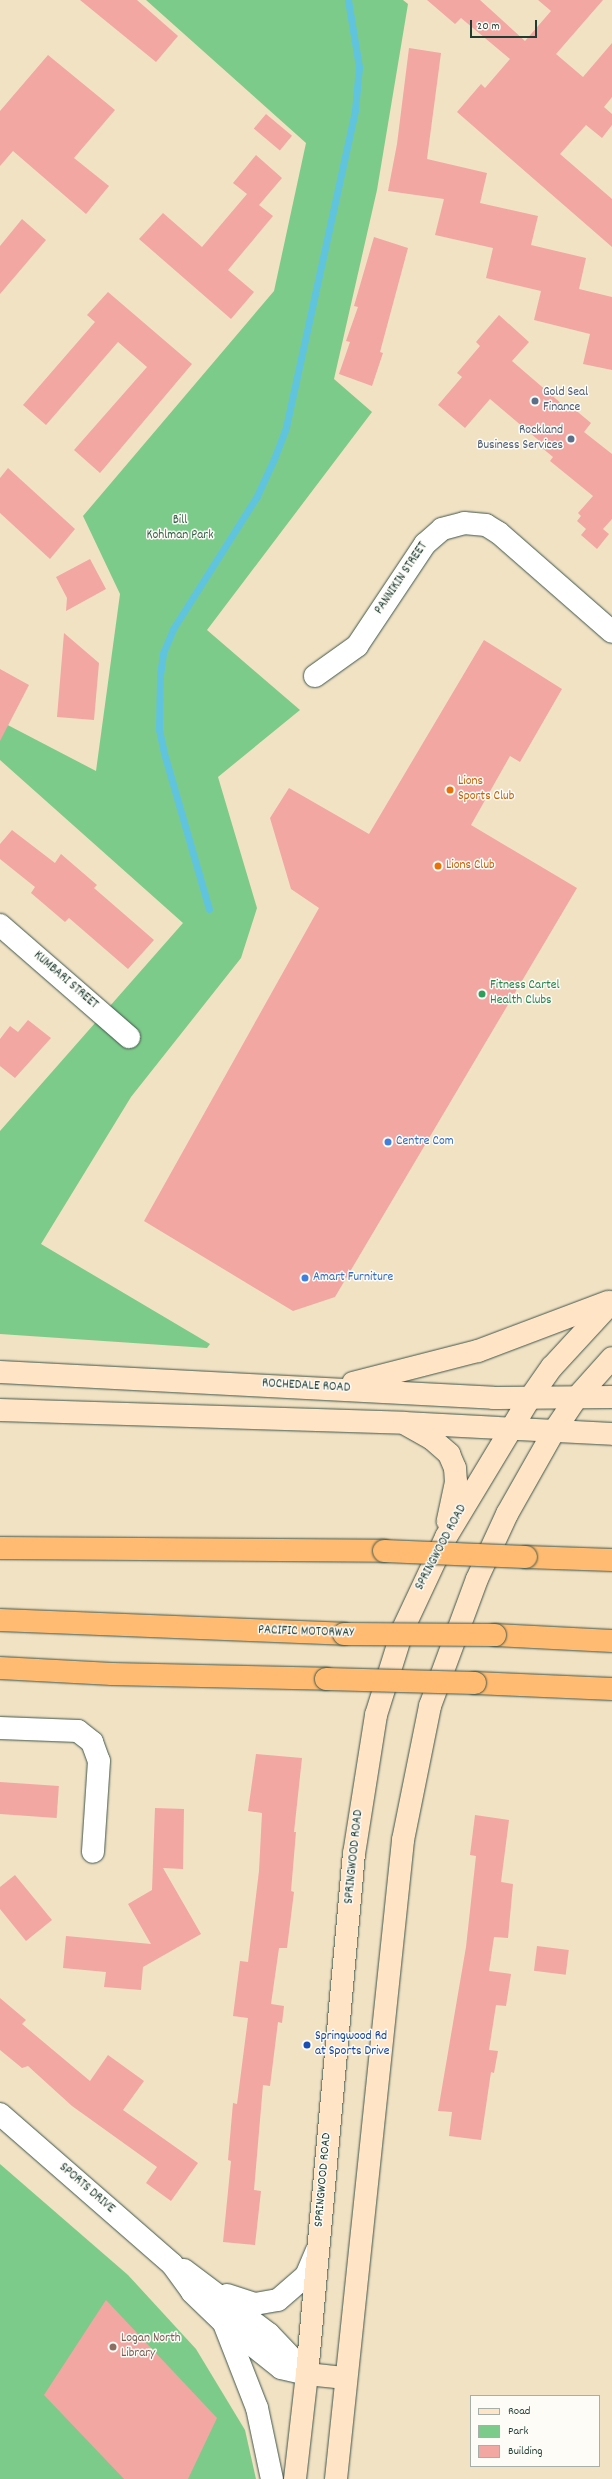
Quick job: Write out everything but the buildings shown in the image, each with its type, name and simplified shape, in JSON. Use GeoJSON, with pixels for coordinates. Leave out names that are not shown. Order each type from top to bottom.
{"type":"FeatureCollection","features":[{"type":"Feature","properties":{"kind":"highway"},"geometry":{"type":"LineString","coordinates":[[0,1548],[384,1551],[612,1560]]}},
{"type":"Feature","properties":{"kind":"highway","name":"PACIFIC MOTORWAY"},"geometry":{"type":"LineString","coordinates":[[0,1620],[344,1634],[495,1635],[612,1641]]}},
{"type":"Feature","properties":{"kind":"highway"},"geometry":{"type":"LineString","coordinates":[[0,1668],[112,1674],[326,1679],[612,1689]]}},
{"type":"Feature","properties":{"kind":"main road"},"geometry":{"type":"LineString","coordinates":[[333,1388],[478,1351],[612,1301]]}},
{"type":"Feature","properties":{"kind":"main road","name":"SPRINGWOOD ROAD"},"geometry":{"type":"LineString","coordinates":[[295,2479],[307,2374],[353,1862],[363,1786],[376,1715],[403,1629],[432,1562],[530,1398],[552,1367],[612,1301]]}},
{"type":"Feature","properties":{"kind":"main road"},"geometry":{"type":"LineString","coordinates":[[336,2479],[388,1969],[403,1840],[416,1764],[430,1706],[476,1579],[507,1514],[554,1431],[577,1397],[612,1358]]}},
{"type":"Feature","properties":{"kind":"main road","name":"ROCHEDALE ROAD"},"geometry":{"type":"LineString","coordinates":[[0,1372],[530,1398],[612,1397]]}},
{"type":"Feature","properties":{"kind":"main road"},"geometry":{"type":"LineString","coordinates":[[0,1410],[404,1423],[510,1430],[612,1434]]}},
{"type":"Feature","properties":{"kind":"main road"},"geometry":{"type":"LineString","coordinates":[[404,1423],[411,1430],[441,1446],[450,1454],[455,1468],[452,1506],[432,1562]]}},
{"type":"Feature","properties":{"kind":"main road","name":"SPORTS DRIVE"},"geometry":{"type":"LineString","coordinates":[[307,2374],[346,2378]]}},
{"type":"Feature","properties":{"kind":"street","name":"PANNIKIN STREET"},"geometry":{"type":"LineString","coordinates":[[315,676],[357,646],[425,544],[442,529],[464,523],[486,525],[499,533],[612,632]]}},
{"type":"Feature","properties":{"kind":"street","name":"KUMBARI STREET"},"geometry":{"type":"LineString","coordinates":[[0,925],[129,1037]]}},
{"type":"Feature","properties":{"kind":"street"},"geometry":{"type":"LineString","coordinates":[[0,1728],[78,1731],[92,1742],[99,1761],[93,1852]]}},
{"type":"Feature","properties":{"kind":"street","name":"SPORTS DRIVE"},"geometry":{"type":"LineString","coordinates":[[0,2114],[172,2264],[210,2287],[269,2334],[307,2374]]}},
{"type":"Feature","properties":{"kind":"street"},"geometry":{"type":"LineString","coordinates":[[210,2287],[255,2304],[278,2300],[306,2276],[315,2259],[318,2243]]}},
{"type":"Feature","properties":{"kind":"street","name":"SPORTS DRIVE"},"geometry":{"type":"LineString","coordinates":[[172,2264],[192,2292],[223,2322],[280,2368],[307,2374]]}},
{"type":"Feature","properties":{"kind":"street","name":"SPORTS DRIVE"},"geometry":{"type":"LineString","coordinates":[[223,2322],[231,2338],[257,2408],[266,2442],[272,2479]]}},
{"type":"Feature","properties":{"kind":"green space","name":"Bill Kohlman Park"},"geometry":{"type":"Polygon","coordinates":[[[146,0],[403,0],[408,4],[377,190],[334,379],[372,412],[207,630],[300,710],[218,777],[257,908],[241,958],[131,1097],[41,1244],[210,1344],[207,1348],[0,1334],[0,1131],[183,923],[0,760],[0,721],[96,771],[120,594],[83,516],[274,291],[306,143],[146,0]]]}},
{"type":"Feature","properties":{"kind":"green space"},"geometry":{"type":"Polygon","coordinates":[[[0,2164],[128,2275],[196,2349],[245,2430],[256,2479],[0,2479],[0,2164]]]}},
{"type":"Feature","properties":{"kind":"waterway"},"geometry":{"type":"LineString","coordinates":[[209,909],[164,753],[159,729],[160,675],[163,653],[173,629],[257,496],[274,459],[286,427],[355,110],[359,67],[348,0]]}},
{"type":"Feature","properties":{"kind":"place","name":"Gold Seal Finance"},"geometry":{"type":"Point","coordinates":[535,401]}},
{"type":"Feature","properties":{"kind":"place","name":"Rockland Business Services"},"geometry":{"type":"Point","coordinates":[571,439]}},
{"type":"Feature","properties":{"kind":"place","name":"Lions Sports Club"},"geometry":{"type":"Point","coordinates":[450,790]}},
{"type":"Feature","properties":{"kind":"place","name":"Lions Club"},"geometry":{"type":"Point","coordinates":[438,866]}},
{"type":"Feature","properties":{"kind":"place","name":"Fitness Cartel Health Clubs"},"geometry":{"type":"Point","coordinates":[482,994]}},
{"type":"Feature","properties":{"kind":"place","name":"Centre Com"},"geometry":{"type":"Point","coordinates":[388,1142]}},
{"type":"Feature","properties":{"kind":"place","name":"Amart Furniture"},"geometry":{"type":"Point","coordinates":[305,1278]}},
{"type":"Feature","properties":{"kind":"place","name":"Springwood Rd at Sports Drive"},"geometry":{"type":"Point","coordinates":[307,2045]}},
{"type":"Feature","properties":{"kind":"place","name":"Logan North Library"},"geometry":{"type":"Point","coordinates":[113,2347]}}]}
